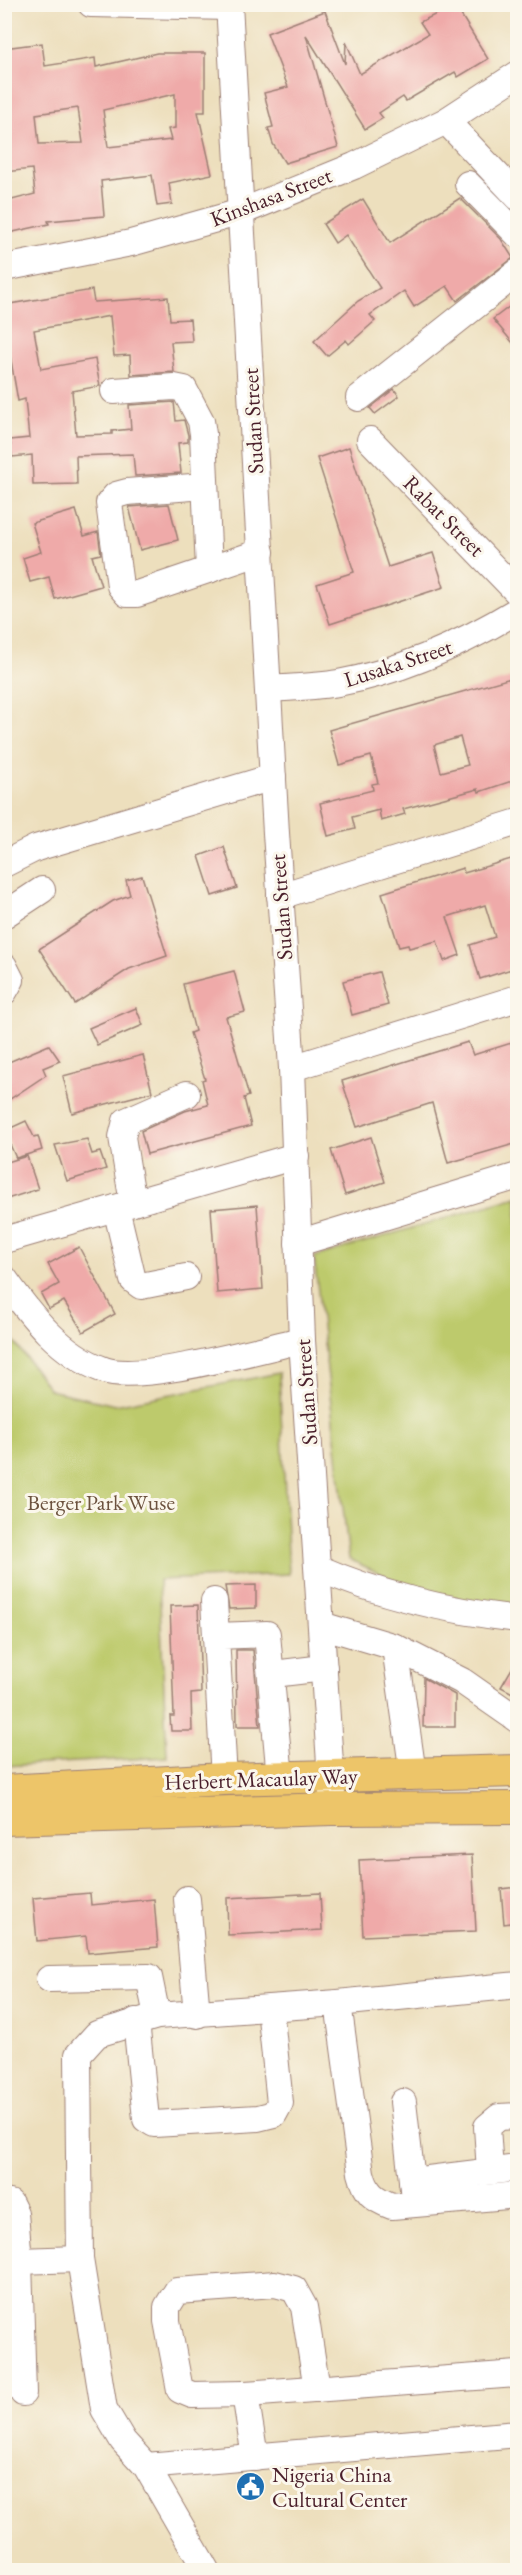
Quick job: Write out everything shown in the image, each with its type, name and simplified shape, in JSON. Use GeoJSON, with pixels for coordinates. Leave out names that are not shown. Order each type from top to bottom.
{"type":"FeatureCollection","features":[{"type":"Feature","properties":{"kind":"main road","name":"Herbert Macaulay Way"},"geometry":{"type":"LineString","coordinates":[[4,1791],[224,1779],[518,1771]]}},
{"type":"Feature","properties":{"kind":"main road","name":"Herbert Macaulay Way"},"geometry":{"type":"LineString","coordinates":[[4,1820],[333,1809],[518,1808]]}},
{"type":"Feature","properties":{"kind":"street"},"geometry":{"type":"LineString","coordinates":[[91,4],[230,6]]}},
{"type":"Feature","properties":{"kind":"street","name":"Sudan Street"},"geometry":{"type":"LineString","coordinates":[[230,6],[273,777],[292,1068],[302,1341],[333,1809]]}},
{"type":"Feature","properties":{"kind":"street","name":"Kinshasa Street"},"geometry":{"type":"LineString","coordinates":[[4,268],[131,243],[241,212],[354,166],[446,121],[518,74]]}},
{"type":"Feature","properties":{"kind":"street"},"geometry":{"type":"LineString","coordinates":[[446,121],[518,196]]}},
{"type":"Feature","properties":{"kind":"street"},"geometry":{"type":"LineString","coordinates":[[468,183],[518,235]]}},
{"type":"Feature","properties":{"kind":"street"},"geometry":{"type":"LineString","coordinates":[[359,398],[518,272]]}},
{"type":"Feature","properties":{"kind":"street"},"geometry":{"type":"LineString","coordinates":[[114,391],[174,387],[184,389],[201,421],[209,570]]}},
{"type":"Feature","properties":{"kind":"street","name":"Rabat Street"},"geometry":{"type":"LineString","coordinates":[[370,440],[518,593]]}},
{"type":"Feature","properties":{"kind":"street"},"geometry":{"type":"LineString","coordinates":[[205,486],[127,492],[116,495],[109,503],[120,586],[128,594],[137,594],[261,552]]}},
{"type":"Feature","properties":{"kind":"street","name":"Lusaka Street"},"geometry":{"type":"LineString","coordinates":[[269,689],[338,683],[411,663],[470,639],[518,610]]}},
{"type":"Feature","properties":{"kind":"street"},"geometry":{"type":"LineString","coordinates":[[4,864],[36,848],[273,777]]}},
{"type":"Feature","properties":{"kind":"street"},"geometry":{"type":"LineString","coordinates":[[280,896],[518,822]]}},
{"type":"Feature","properties":{"kind":"street"},"geometry":{"type":"LineString","coordinates":[[4,915],[42,890]]}},
{"type":"Feature","properties":{"kind":"street"},"geometry":{"type":"LineString","coordinates":[[4,966],[10,980],[4,992]]}},
{"type":"Feature","properties":{"kind":"street"},"geometry":{"type":"LineString","coordinates":[[292,1068],[518,999]]}},
{"type":"Feature","properties":{"kind":"street"},"geometry":{"type":"LineString","coordinates":[[186,1277],[141,1286],[133,1280],[124,1206],[122,1137],[126,1121],[187,1094]]}},
{"type":"Feature","properties":{"kind":"street"},"geometry":{"type":"LineString","coordinates":[[4,1240],[296,1156]]}},
{"type":"Feature","properties":{"kind":"street"},"geometry":{"type":"LineString","coordinates":[[298,1243],[518,1176]]}},
{"type":"Feature","properties":{"kind":"street"},"geometry":{"type":"LineString","coordinates":[[4,1278],[24,1306],[58,1344],[105,1370],[146,1373],[302,1341]]}},
{"type":"Feature","properties":{"kind":"street"},"geometry":{"type":"LineString","coordinates":[[318,1568],[391,1596],[462,1612],[518,1619]]}},
{"type":"Feature","properties":{"kind":"street"},"geometry":{"type":"LineString","coordinates":[[214,1600],[224,1779]]}},
{"type":"Feature","properties":{"kind":"street"},"geometry":{"type":"LineString","coordinates":[[321,1625],[394,1647],[462,1681],[518,1720]]}},
{"type":"Feature","properties":{"kind":"street"},"geometry":{"type":"LineString","coordinates":[[216,1636],[267,1634],[273,1674],[280,1778]]}},
{"type":"Feature","properties":{"kind":"street"},"geometry":{"type":"LineString","coordinates":[[394,1647],[412,1774]]}},
{"type":"Feature","properties":{"kind":"street"},"geometry":{"type":"LineString","coordinates":[[273,1674],[324,1668]]}},
{"type":"Feature","properties":{"kind":"street"},"geometry":{"type":"LineString","coordinates":[[188,1899],[196,2014]]}},
{"type":"Feature","properties":{"kind":"street"},"geometry":{"type":"LineString","coordinates":[[49,1979],[149,1977],[146,2119],[154,2124],[258,2118],[274,2114],[280,2103],[270,2008]]}},
{"type":"Feature","properties":{"kind":"street"},"geometry":{"type":"LineString","coordinates":[[206,2571],[146,2466],[123,2441],[104,2409],[80,2259],[78,2055],[98,2034],[147,2019],[518,1985]]}},
{"type":"Feature","properties":{"kind":"street"},"geometry":{"type":"LineString","coordinates":[[338,2003],[365,2188],[375,2200],[392,2206],[414,2192],[490,2171],[518,2168]]}},
{"type":"Feature","properties":{"kind":"street"},"geometry":{"type":"LineString","coordinates":[[403,2102],[414,2192]]}},
{"type":"Feature","properties":{"kind":"street"},"geometry":{"type":"LineString","coordinates":[[490,2171],[487,2127],[498,2117],[518,2116]]}},
{"type":"Feature","properties":{"kind":"street"},"geometry":{"type":"LineString","coordinates":[[414,2192],[518,2195]]}},
{"type":"Feature","properties":{"kind":"street"},"geometry":{"type":"LineString","coordinates":[[4,2202],[10,2203],[15,2213],[19,2261],[23,2393]]}},
{"type":"Feature","properties":{"kind":"street"},"geometry":{"type":"LineString","coordinates":[[19,2261],[80,2259]]}},
{"type":"Feature","properties":{"kind":"street"},"geometry":{"type":"LineString","coordinates":[[317,2389],[304,2307],[294,2289],[275,2284],[177,2291],[167,2307],[167,2321],[180,2390],[192,2395],[245,2394],[317,2389],[518,2374]]}},
{"type":"Feature","properties":{"kind":"street"},"geometry":{"type":"LineString","coordinates":[[245,2394],[255,2457]]}},
{"type":"Feature","properties":{"kind":"street"},"geometry":{"type":"LineString","coordinates":[[146,2466],[518,2434]]}},
{"type":"Feature","properties":{"kind":"green space"},"geometry":{"type":"Polygon","coordinates":[[[517,1197],[517,1611],[423,1594],[349,1559],[314,1257],[517,1197]]]}},
{"type":"Feature","properties":{"kind":"green space","name":"Berger Park Wuse"},"geometry":{"type":"Polygon","coordinates":[[[4,1328],[50,1390],[115,1405],[279,1373],[289,1574],[159,1580],[167,1757],[5,1766],[4,1328]]]}},
{"type":"Feature","properties":{"kind":"building"},"geometry":{"type":"Polygon","coordinates":[[[455,5],[488,59],[458,77],[455,72],[406,101],[403,97],[379,113],[383,118],[365,129],[306,35],[338,147],[285,163],[273,144],[268,128],[273,127],[264,93],[288,87],[267,33],[325,11],[345,64],[346,42],[360,74],[428,34],[420,22],[455,5]]]}},
{"type":"Feature","properties":{"kind":"building"},"geometry":{"type":"Polygon","coordinates":[[[42,43],[45,66],[95,58],[96,67],[157,53],[205,53],[205,112],[198,112],[212,174],[169,183],[172,204],[157,206],[152,175],[101,181],[104,216],[48,221],[49,224],[4,234],[4,202],[35,194],[32,169],[4,172],[4,48],[42,43]],[[175,94],[103,110],[108,147],[171,140],[168,129],[175,128],[175,94]],[[78,108],[36,114],[39,144],[83,143],[78,108]]]}},
{"type":"Feature","properties":{"kind":"building"},"geometry":{"type":"Polygon","coordinates":[[[460,198],[501,239],[513,258],[457,301],[447,286],[414,307],[404,291],[370,315],[375,321],[349,344],[346,340],[327,356],[314,341],[358,301],[380,288],[346,235],[335,243],[323,224],[363,199],[390,243],[460,198]]]}},
{"type":"Feature","properties":{"kind":"building"},"geometry":{"type":"Polygon","coordinates":[[[92,290],[94,302],[168,297],[170,320],[190,319],[192,341],[171,342],[174,372],[131,375],[130,355],[114,356],[110,316],[34,330],[41,369],[95,359],[100,386],[72,391],[76,435],[112,434],[112,431],[131,429],[129,405],[174,402],[176,421],[184,420],[188,435],[188,442],[178,443],[181,473],[135,476],[133,454],[76,456],[77,484],[33,485],[32,455],[12,457],[10,440],[29,438],[25,399],[18,401],[4,320],[4,305],[92,290]]]}},
{"type":"Feature","properties":{"kind":"building"},"geometry":{"type":"Polygon","coordinates":[[[518,300],[518,349],[493,319],[518,300]]]}},
{"type":"Feature","properties":{"kind":"building"},"geometry":{"type":"Polygon","coordinates":[[[394,389],[399,396],[375,414],[370,408],[394,389]]]}},
{"type":"Feature","properties":{"kind":"building"},"geometry":{"type":"Polygon","coordinates":[[[349,447],[388,567],[433,553],[444,587],[330,624],[317,584],[354,572],[317,458],[349,447]]]}},
{"type":"Feature","properties":{"kind":"building"},"geometry":{"type":"Polygon","coordinates":[[[169,504],[178,540],[140,550],[129,507],[169,504]]]}},
{"type":"Feature","properties":{"kind":"building"},"geometry":{"type":"Polygon","coordinates":[[[76,510],[84,536],[98,532],[101,554],[92,556],[101,586],[55,599],[49,577],[30,582],[23,558],[41,552],[32,523],[76,510]]]}},
{"type":"Feature","properties":{"kind":"building"},"geometry":{"type":"Polygon","coordinates":[[[518,676],[518,779],[479,792],[478,789],[403,809],[405,814],[381,821],[379,810],[352,817],[355,829],[328,836],[320,803],[373,790],[372,784],[378,783],[371,756],[339,765],[329,730],[518,676]],[[460,737],[434,745],[441,772],[468,765],[460,737]]]}},
{"type":"Feature","properties":{"kind":"building"},"geometry":{"type":"Polygon","coordinates":[[[224,847],[237,888],[212,896],[199,856],[224,847]]]}},
{"type":"Feature","properties":{"kind":"building"},"geometry":{"type":"Polygon","coordinates":[[[518,857],[518,967],[480,979],[470,945],[495,937],[485,905],[447,917],[460,955],[444,961],[437,941],[409,948],[408,945],[399,947],[382,893],[463,868],[464,873],[518,857]]]}},
{"type":"Feature","properties":{"kind":"building"},"geometry":{"type":"Polygon","coordinates":[[[142,876],[167,956],[129,969],[75,1004],[39,949],[113,901],[130,895],[126,880],[142,876]]]}},
{"type":"Feature","properties":{"kind":"building"},"geometry":{"type":"Polygon","coordinates":[[[234,971],[245,1012],[226,1017],[249,1096],[244,1098],[251,1126],[147,1154],[141,1131],[185,1111],[208,1105],[202,1080],[205,1079],[190,1033],[195,1031],[183,984],[234,971]]]}},
{"type":"Feature","properties":{"kind":"building"},"geometry":{"type":"Polygon","coordinates":[[[379,972],[388,1005],[352,1015],[343,981],[379,972]]]}},
{"type":"Feature","properties":{"kind":"building"},"geometry":{"type":"Polygon","coordinates":[[[136,1008],[143,1025],[97,1045],[89,1028],[136,1008]]]}},
{"type":"Feature","properties":{"kind":"building"},"geometry":{"type":"Polygon","coordinates":[[[518,1041],[518,1143],[448,1163],[432,1103],[357,1127],[342,1081],[468,1042],[473,1055],[518,1041]]]}},
{"type":"Feature","properties":{"kind":"building"},"geometry":{"type":"Polygon","coordinates":[[[49,1045],[60,1061],[43,1068],[46,1075],[4,1103],[4,1064],[49,1045]]]}},
{"type":"Feature","properties":{"kind":"building"},"geometry":{"type":"Polygon","coordinates":[[[143,1055],[152,1092],[72,1113],[63,1076],[143,1055]]]}},
{"type":"Feature","properties":{"kind":"building"},"geometry":{"type":"Polygon","coordinates":[[[26,1121],[34,1137],[38,1136],[42,1150],[16,1158],[4,1131],[26,1121]]]}},
{"type":"Feature","properties":{"kind":"building"},"geometry":{"type":"Polygon","coordinates":[[[371,1137],[385,1182],[345,1195],[331,1150],[371,1137]]]}},
{"type":"Feature","properties":{"kind":"building"},"geometry":{"type":"Polygon","coordinates":[[[87,1139],[92,1154],[100,1152],[106,1169],[67,1181],[55,1145],[87,1139]]]}},
{"type":"Feature","properties":{"kind":"building"},"geometry":{"type":"Polygon","coordinates":[[[27,1156],[38,1189],[4,1200],[4,1163],[27,1156]]]}},
{"type":"Feature","properties":{"kind":"building"},"geometry":{"type":"Polygon","coordinates":[[[257,1205],[263,1289],[217,1293],[211,1209],[257,1205]]]}},
{"type":"Feature","properties":{"kind":"building"},"geometry":{"type":"Polygon","coordinates":[[[79,1247],[115,1314],[83,1332],[64,1301],[49,1309],[41,1294],[59,1284],[48,1264],[79,1247]]]}},
{"type":"Feature","properties":{"kind":"building"},"geometry":{"type":"Polygon","coordinates":[[[256,1585],[256,1608],[229,1609],[225,1586],[256,1585]]]}},
{"type":"Feature","properties":{"kind":"building"},"geometry":{"type":"Polygon","coordinates":[[[198,1605],[201,1693],[191,1694],[192,1731],[171,1731],[170,1716],[174,1716],[170,1606],[198,1605]]]}},
{"type":"Feature","properties":{"kind":"building"},"geometry":{"type":"Polygon","coordinates":[[[236,1650],[253,1650],[260,1726],[237,1726],[236,1650]]]}},
{"type":"Feature","properties":{"kind":"building"},"geometry":{"type":"Polygon","coordinates":[[[518,1658],[518,1696],[501,1687],[518,1658]]]}},
{"type":"Feature","properties":{"kind":"building"},"geometry":{"type":"Polygon","coordinates":[[[424,1678],[455,1695],[455,1727],[423,1727],[424,1678]]]}},
{"type":"Feature","properties":{"kind":"building"},"geometry":{"type":"Polygon","coordinates":[[[472,1855],[476,1931],[363,1936],[359,1860],[472,1855]]]}},
{"type":"Feature","properties":{"kind":"building"},"geometry":{"type":"Polygon","coordinates":[[[518,1887],[518,1922],[504,1924],[501,1889],[518,1887]]]}},
{"type":"Feature","properties":{"kind":"building"},"geometry":{"type":"Polygon","coordinates":[[[90,1893],[91,1905],[154,1899],[158,1947],[88,1953],[86,1936],[37,1941],[33,1898],[90,1893]]]}},
{"type":"Feature","properties":{"kind":"building"},"geometry":{"type":"Polygon","coordinates":[[[320,1893],[322,1930],[228,1935],[227,1898],[320,1893]]]}},
{"type":"Feature","properties":{"kind":"place","name":"Nigeria China Cultural Center"},"geometry":{"type":"Point","coordinates":[251,2487]}}]}
